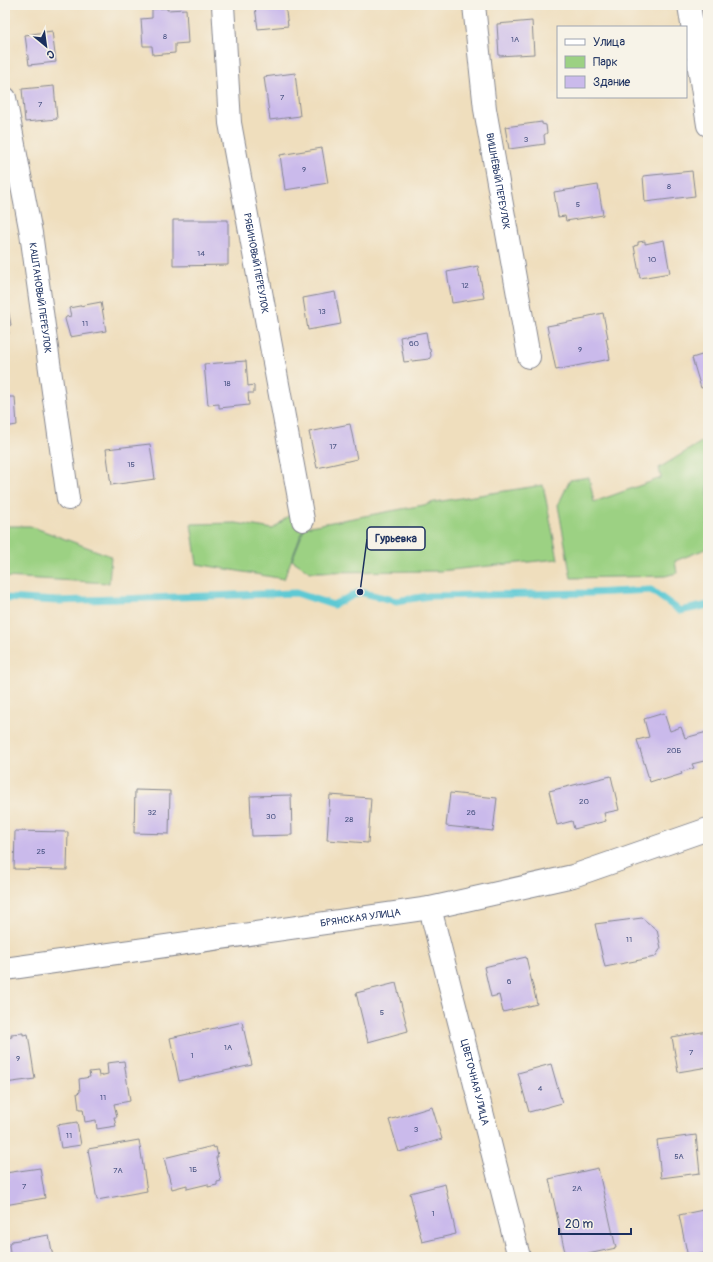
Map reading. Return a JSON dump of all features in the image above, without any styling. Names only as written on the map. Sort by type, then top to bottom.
[{"type":"street","name":"РЯБИНОВЫЙ ПЕРЕУЛОК","points":[[223,5],[230,123],[303,520]]},
{"type":"street","name":"ВИШНЁВЫЙ ПЕРЕУЛОК","points":[[474,5],[485,109],[529,358]]},
{"type":"street","points":[[689,5],[708,125]]},
{"type":"street","name":"КАШТАНОВЫЙ ПЕРЕУЛОК","points":[[5,98],[30,233],[68,499]]},
{"type":"street","name":"БРЯНСКАЯ УЛИЦА","points":[[5,969],[430,908],[573,876],[708,829]]},
{"type":"street","name":"ЦВЕТОЧНАЯ УЛИЦА","points":[[430,908],[519,1257]]},
{"type":"green space","points":[[708,438],[708,548],[675,561],[677,573],[665,576],[571,578],[558,505],[570,480],[589,477],[594,502],[661,478],[659,468]]},
{"type":"green space","points":[[543,485],[558,559],[440,571],[310,572],[292,560],[305,527],[429,503]]},
{"type":"green space","points":[[294,511],[304,527],[284,579],[197,564],[191,524],[236,523],[273,529]]},
{"type":"green space","points":[[5,526],[30,526],[111,556],[109,583],[5,577]]},
{"type":"building","points":[[285,5],[288,26],[258,29],[255,7]]},
{"type":"building","points":[[167,8],[167,10],[186,9],[188,43],[175,44],[175,53],[153,55],[152,46],[143,46],[141,19],[152,18],[152,9]]},
{"type":"building","points":[[532,21],[534,54],[499,56],[497,24]]},
{"type":"building","points":[[52,31],[56,62],[29,65],[25,35]]},
{"type":"building","points":[[295,73],[300,116],[270,120],[264,77]]},
{"type":"building","points":[[54,86],[57,119],[25,122],[22,89]]},
{"type":"building","points":[[542,122],[542,124],[546,125],[547,133],[544,135],[545,144],[509,149],[505,127]]},
{"type":"building","points":[[322,148],[328,183],[285,190],[280,155]]},
{"type":"building","points":[[692,171],[695,196],[645,202],[643,176]]},
{"type":"building","points":[[598,185],[603,215],[566,221],[565,216],[558,217],[554,192]]},
{"type":"building","points":[[173,220],[228,220],[228,265],[173,266]]},
{"type":"building","points":[[664,240],[670,273],[640,278],[634,246],[638,245],[638,242],[645,241],[645,244]]},
{"type":"building","points":[[478,266],[484,298],[452,303],[447,272]]},
{"type":"building","points":[[335,292],[341,324],[308,330],[303,298]]},
{"type":"building","points":[[101,302],[106,331],[70,337],[65,319],[66,317],[71,316],[69,308]]},
{"type":"building","points":[[8,309],[11,325],[8,326],[9,334],[5,335],[5,310]]},
{"type":"building","points":[[603,313],[610,359],[556,370],[547,326],[585,319],[585,317]]},
{"type":"building","points":[[426,332],[431,356],[429,359],[404,362],[400,337]]},
{"type":"building","points":[[708,353],[708,386],[701,388],[692,358]]},
{"type":"building","points":[[246,361],[248,386],[254,385],[254,393],[248,393],[249,405],[219,408],[219,404],[208,405],[204,364]]},
{"type":"building","points":[[5,397],[15,397],[17,425],[5,427]]},
{"type":"building","points":[[350,424],[357,459],[317,468],[309,432]]},
{"type":"building","points":[[150,444],[155,479],[111,485],[106,449]]},
{"type":"building","points":[[664,713],[670,731],[681,727],[685,738],[707,732],[708,760],[692,764],[694,768],[681,772],[682,774],[663,780],[662,778],[650,782],[637,740],[649,737],[644,719]]},
{"type":"building","points":[[611,776],[619,810],[604,813],[606,821],[574,829],[572,821],[557,825],[549,791]]},
{"type":"building","points":[[135,790],[170,791],[169,834],[134,833]]},
{"type":"building","points":[[450,793],[497,798],[493,831],[446,826]]},
{"type":"building","points":[[291,795],[292,835],[252,836],[250,796]]},
{"type":"building","points":[[330,795],[371,798],[368,843],[327,840]]},
{"type":"building","points":[[15,831],[68,832],[67,870],[14,869]]},
{"type":"building","points":[[642,918],[657,930],[661,948],[655,957],[605,967],[595,924]]},
{"type":"building","points":[[526,957],[537,1004],[503,1012],[499,995],[491,997],[484,967]]},
{"type":"building","points":[[396,983],[408,1031],[368,1042],[356,993]]},
{"type":"building","points":[[242,1022],[252,1065],[179,1081],[170,1038]]},
{"type":"building","points":[[708,1031],[708,1067],[678,1072],[672,1037]]},
{"type":"building","points":[[23,1033],[23,1035],[28,1034],[35,1079],[5,1083],[5,1038],[12,1037],[11,1034]]},
{"type":"building","points":[[124,1061],[130,1101],[114,1104],[117,1117],[114,1117],[116,1126],[97,1129],[96,1120],[85,1122],[83,1109],[79,1109],[77,1093],[80,1092],[79,1079],[90,1077],[89,1072],[98,1071],[99,1076],[108,1074],[107,1063]]},
{"type":"building","points":[[551,1064],[562,1103],[529,1112],[518,1073]]},
{"type":"building","points":[[432,1107],[442,1139],[399,1152],[389,1120]]},
{"type":"building","points":[[77,1122],[81,1145],[61,1148],[57,1125]]},
{"type":"building","points":[[696,1135],[700,1173],[661,1178],[657,1140]]},
{"type":"building","points":[[139,1140],[147,1191],[97,1200],[88,1149]]},
{"type":"building","points":[[213,1146],[214,1148],[216,1147],[218,1157],[216,1157],[221,1181],[217,1182],[217,1185],[208,1187],[208,1184],[187,1189],[187,1185],[172,1189],[164,1158]]},
{"type":"building","points":[[40,1168],[45,1198],[5,1205],[5,1173]]},
{"type":"building","points":[[598,1168],[616,1248],[574,1257],[566,1257],[549,1179]]},
{"type":"building","points":[[445,1184],[456,1234],[422,1242],[410,1193]]},
{"type":"building","points":[[708,1209],[708,1252],[688,1257],[679,1215]]},
{"type":"building","points":[[49,1235],[53,1257],[14,1257],[10,1253],[9,1245],[12,1241]]},
{"type":"waterway","points":[[5,598],[57,601],[296,593],[333,605],[360,592],[396,601],[429,596],[591,593],[651,590],[680,611],[708,605]]},
{"type":"place","name":"Гурьевка","points":[[360,592]]}]
